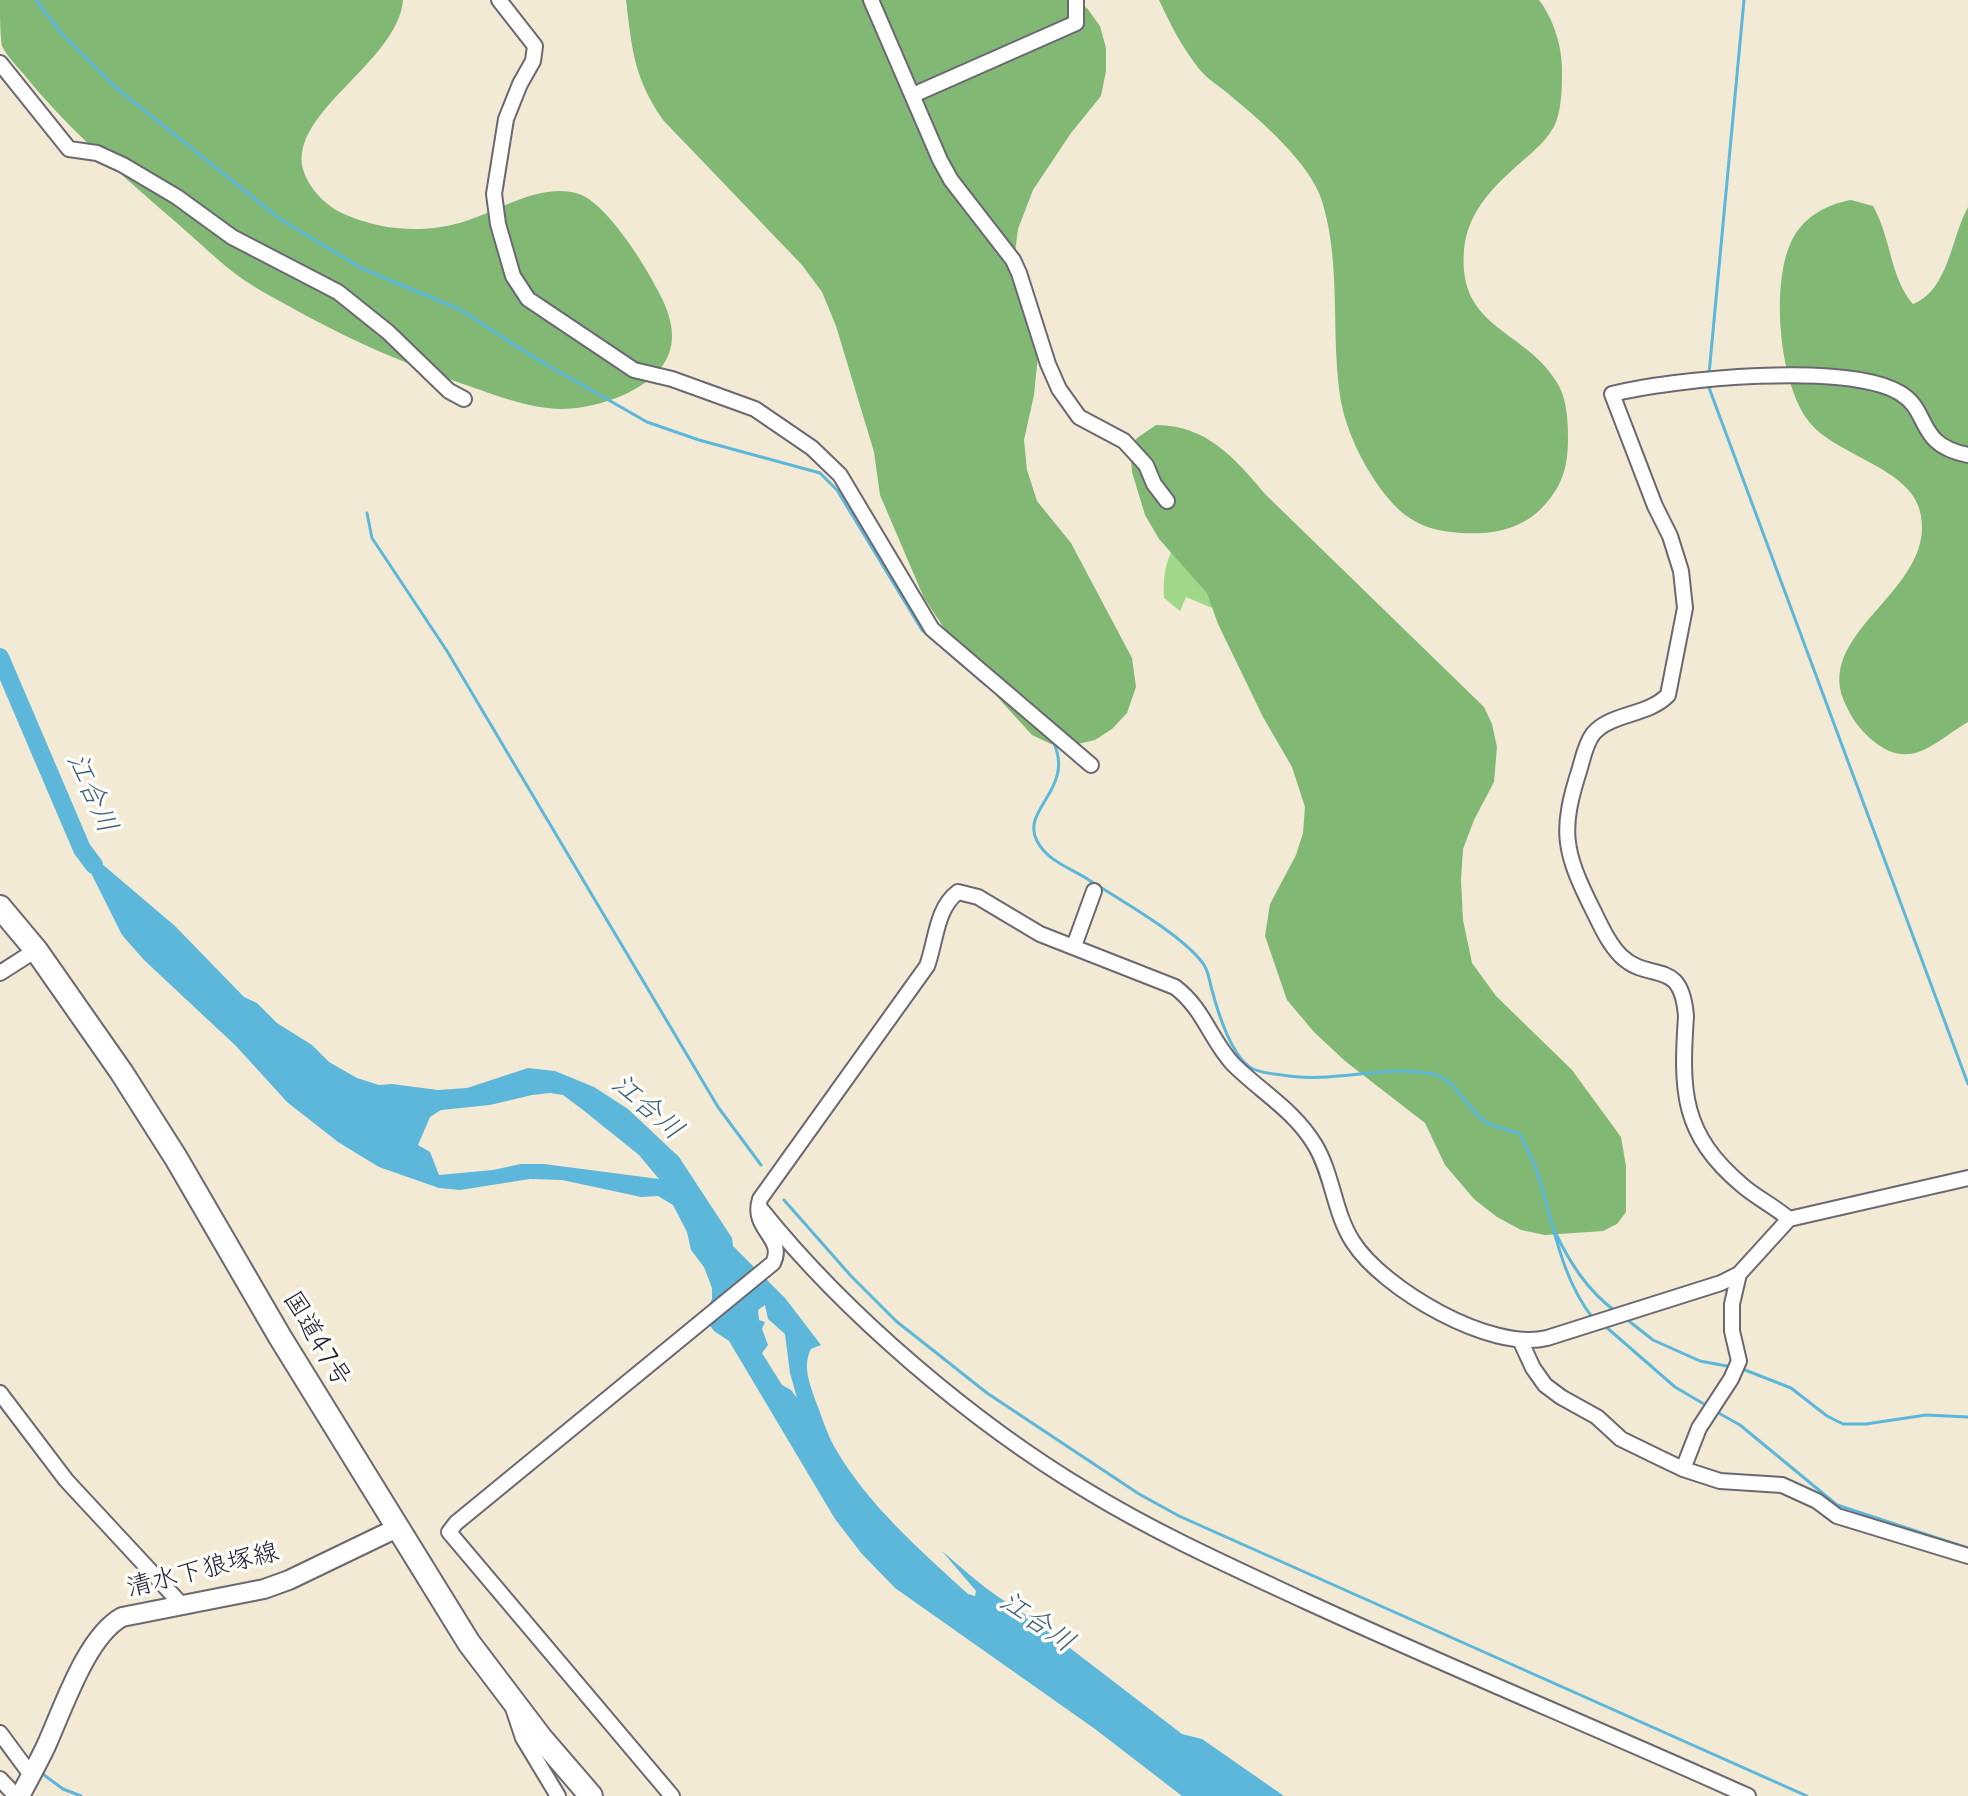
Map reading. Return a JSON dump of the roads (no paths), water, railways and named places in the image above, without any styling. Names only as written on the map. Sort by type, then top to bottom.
[{"type":"highway","name":"国道47号","points":[[0,907],[36,950],[122,1073],[469,1643],[541,1738],[591,1796]]},
{"type":"main road","name":"清水下狼塚線","points":[[18,1796],[34,1770],[59,1712],[98,1639],[110,1624],[122,1617],[264,1589],[397,1528]]},
{"type":"street","points":[[499,0],[535,46],[533,61],[506,119],[494,194],[498,224],[513,276],[528,299],[634,370],[672,379],[755,409],[812,448],[840,475],[932,629],[1091,765]]},
{"type":"street","points":[[871,0],[951,180],[1013,260],[1059,389],[1079,417],[1124,441],[1146,465],[1154,484],[1167,501]]},
{"type":"street","points":[[913,95],[1076,23],[1076,0]]},
{"type":"street","points":[[0,63],[69,149],[97,153],[123,165],[203,214],[232,237],[338,292],[388,332],[449,391],[464,399]]},
{"type":"street","points":[[1789,1219],[1774,1205],[1744,1187],[1719,1163],[1700,1137],[1684,1095],[1686,1016],[1677,982],[1671,976],[1630,963],[1620,955],[1599,922],[1570,860],[1566,824],[1568,805],[1587,746],[1593,734],[1603,726],[1650,709],[1668,695],[1685,608],[1681,571],[1670,536],[1655,506],[1612,394],[1714,380],[1772,376],[1855,377],[1903,394],[1912,403],[1932,440],[1968,455]]},
{"type":"street","points":[[1074,946],[1094,891]]},
{"type":"street","points":[[672,1796],[450,1535],[450,1528],[773,1263],[777,1248],[760,1223],[758,1205],[927,966],[938,923],[952,896],[958,892],[978,897],[1040,934],[1175,987],[1191,999],[1232,1063],[1278,1101],[1300,1123],[1315,1145],[1327,1168],[1346,1229],[1363,1254],[1405,1291],[1439,1315],[1521,1342],[1547,1338],[1721,1283],[1739,1274],[1789,1219],[1968,1178]]},
{"type":"street","points":[[0,973],[36,950]]},
{"type":"street","points":[[758,1205],[784,1237],[856,1312],[891,1343],[950,1394],[1087,1491],[1195,1551],[1748,1796]]},
{"type":"street","points":[[1683,1469],[1699,1428],[1736,1368],[1732,1304],[1739,1274]]},
{"type":"street","points":[[1521,1342],[1533,1368],[1553,1391],[1597,1417],[1621,1439],[1683,1469],[1720,1481],[1782,1485],[1817,1501],[1837,1516],[1968,1556]]},
{"type":"street","points":[[0,1393],[66,1480],[182,1605]]},
{"type":"street","points":[[510,1697],[523,1738],[558,1796]]},
{"type":"street","points":[[0,1733],[34,1770]]},
{"type":"street","points":[[0,1779],[18,1796]]},
{"type":"water","points":[[75,841],[175,926],[244,997],[257,1003],[277,1023],[312,1045],[329,1062],[357,1078],[379,1085],[438,1090],[467,1088],[528,1068],[555,1071],[594,1087],[628,1109],[679,1157],[732,1238],[733,1246],[785,1298],[821,1345],[811,1349],[807,1369],[827,1431],[848,1469],[896,1526],[968,1594],[975,1596],[976,1591],[942,1551],[985,1587],[1051,1632],[1182,1734],[1202,1739],[1284,1796],[1182,1796],[1095,1729],[895,1588],[862,1554],[835,1519],[729,1341],[714,1331],[704,1317],[712,1299],[712,1288],[704,1267],[691,1250],[687,1232],[673,1205],[658,1196],[641,1197],[562,1180],[530,1179],[460,1190],[439,1188],[379,1167],[338,1142],[287,1102],[236,1046],[144,960],[122,935]],"holes":[[[550,1093],[563,1095],[583,1110],[639,1155],[659,1179],[544,1164],[439,1175],[430,1152],[418,1145],[430,1117],[441,1110],[490,1105]],[[765,1305],[768,1319],[785,1334],[797,1398],[782,1385],[762,1353],[768,1345],[762,1329],[765,1322],[759,1320],[758,1310]]]},
{"type":"waterway","points":[[36,0],[61,33],[114,86],[280,219],[363,269],[459,309],[535,358],[647,422],[699,440],[820,473],[837,490],[922,630],[986,685]]},
{"type":"waterway","points":[[1709,374],[1744,0]]},
{"type":"waterway","points":[[1708,385],[1968,1084]]},
{"type":"waterway","points":[[367,513],[372,538],[447,651],[718,1107],[761,1165]]},
{"type":"waterway","name":"江合川","points":[[0,657],[82,849],[94,865]]},
{"type":"waterway","points":[[1004,700],[1044,734]]},
{"type":"waterway","points":[[1053,741],[1058,772],[1034,829],[1037,841],[1047,854],[1149,918],[1192,951],[1206,968],[1232,1045],[1253,1069],[1301,1077],[1396,1071],[1433,1074],[1455,1088],[1486,1122],[1520,1134],[1536,1169],[1564,1264],[1592,1317]]},
{"type":"waterway","points":[[784,1200],[851,1276],[896,1321],[987,1393],[1139,1494],[1179,1516],[1807,1796]]},
{"type":"waterway","points":[[1555,1232],[1580,1275],[1615,1311]]},
{"type":"waterway","points":[[1625,1318],[1653,1340],[1700,1361],[1732,1367]]},
{"type":"waterway","points":[[1605,1326],[1675,1387],[1709,1407]]},
{"type":"waterway","points":[[1740,1368],[1791,1388],[1827,1416],[1843,1424],[1866,1424],[1926,1415],[1968,1417]]},
{"type":"waterway","points":[[1715,1411],[1740,1425],[1837,1505],[1968,1548]]},
{"type":"waterway","points":[[40,1772],[63,1789],[81,1796]]}]
